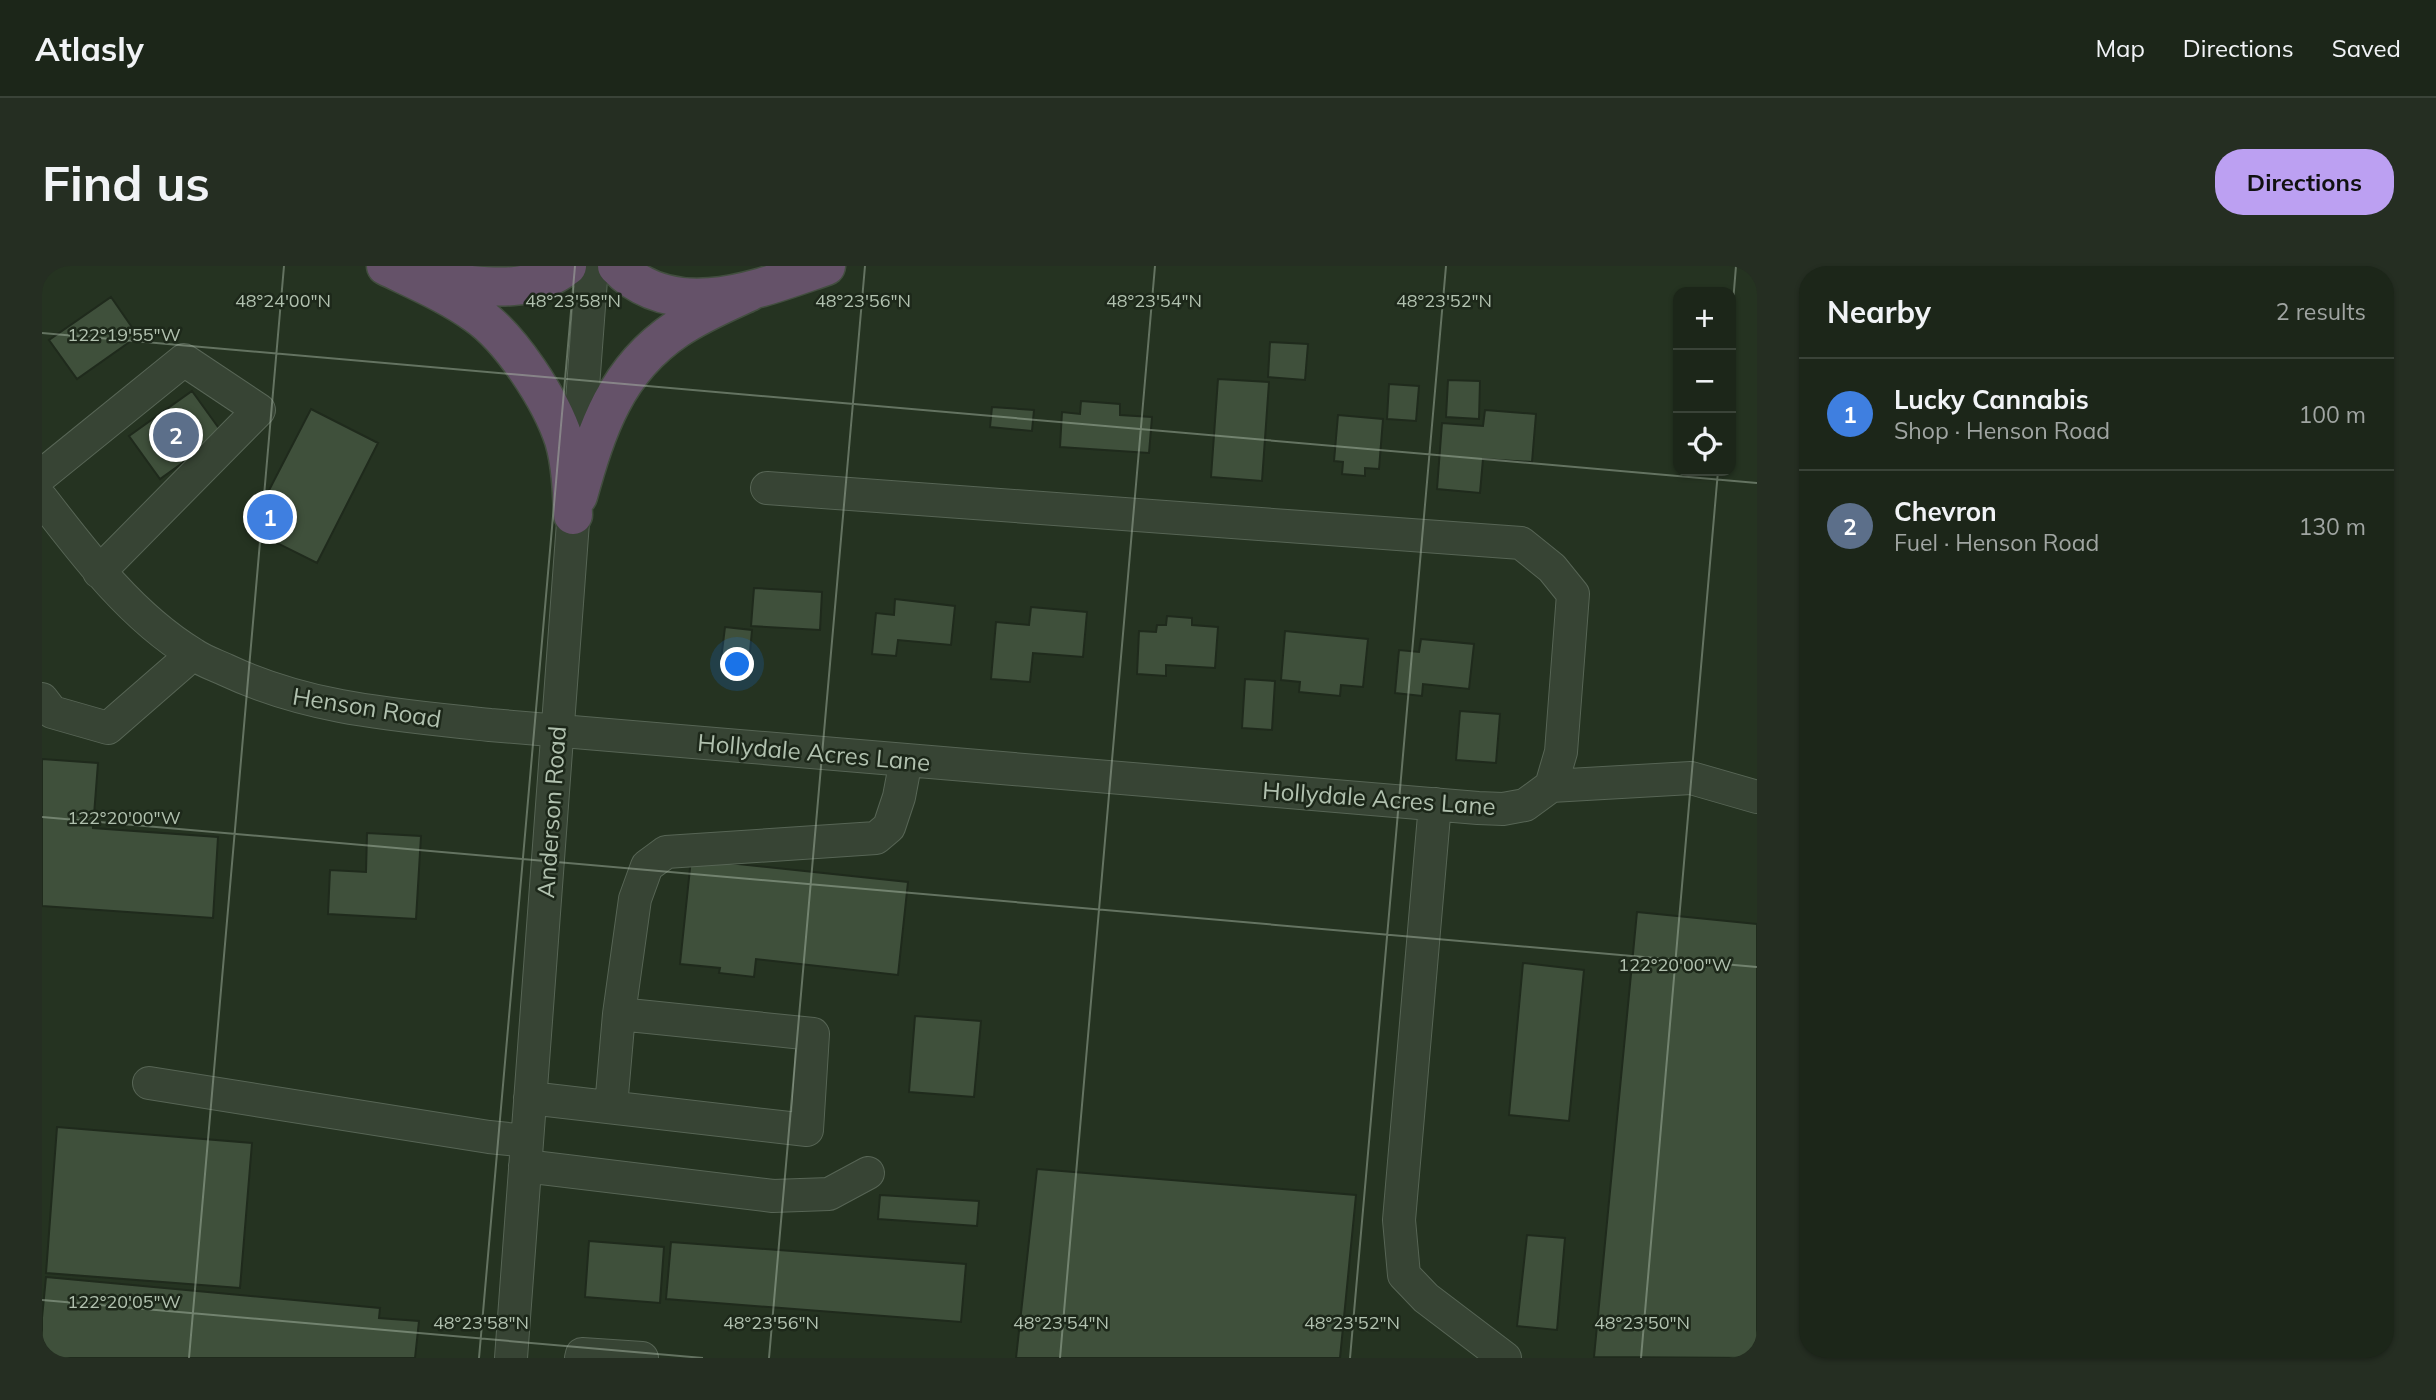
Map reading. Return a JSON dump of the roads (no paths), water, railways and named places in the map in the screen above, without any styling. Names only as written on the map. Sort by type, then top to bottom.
[{"type":"highway","points":[[399,272],[504,288],[553,277],[567,266]]},
{"type":"highway","points":[[617,266],[648,289],[673,297],[702,298],[749,292]]},
{"type":"highway","points":[[573,515],[593,443],[606,411],[620,385],[642,359],[677,329],[749,292],[827,266]]},
{"type":"highway","points":[[399,272],[447,294],[479,315],[507,341],[530,375],[563,439],[571,477],[573,515]]},
{"type":"street","name":"Anderson Road","points":[[511,1358],[592,266]]},
{"type":"street","points":[[42,475],[184,360],[259,410],[99,572]]},
{"type":"street","points":[[767,488],[1521,543],[1552,568],[1573,594],[1561,752],[1551,786],[1691,778],[1757,797]]},
{"type":"street","name":"Henson Road","points":[[42,499],[99,572],[125,599],[193,654],[281,693],[323,705],[557,731]]},
{"type":"street","points":[[42,699],[52,712],[108,729],[193,654]]},
{"type":"street","name":"Hollydale Acres Lane","points":[[557,731],[1503,809],[1525,805],[1551,786]]},
{"type":"street","points":[[611,1107],[619,1014],[635,899],[647,866],[666,852],[876,838],[889,827],[899,797],[906,760]]},
{"type":"street","points":[[1435,804],[1399,1220],[1404,1275],[1426,1298],[1505,1358]]},
{"type":"street","points":[[530,1098],[807,1130],[813,1034],[619,1014]]},
{"type":"street","points":[[149,1083],[489,1137],[526,1153],[773,1196],[829,1194],[868,1173]]},
{"type":"street","points":[[581,1358],[582,1354],[642,1358]]},
{"type":"place","name":"Chevron","points":[[176,435]]},
{"type":"place","name":"Lucky Cannabis","points":[[270,517]]}]
